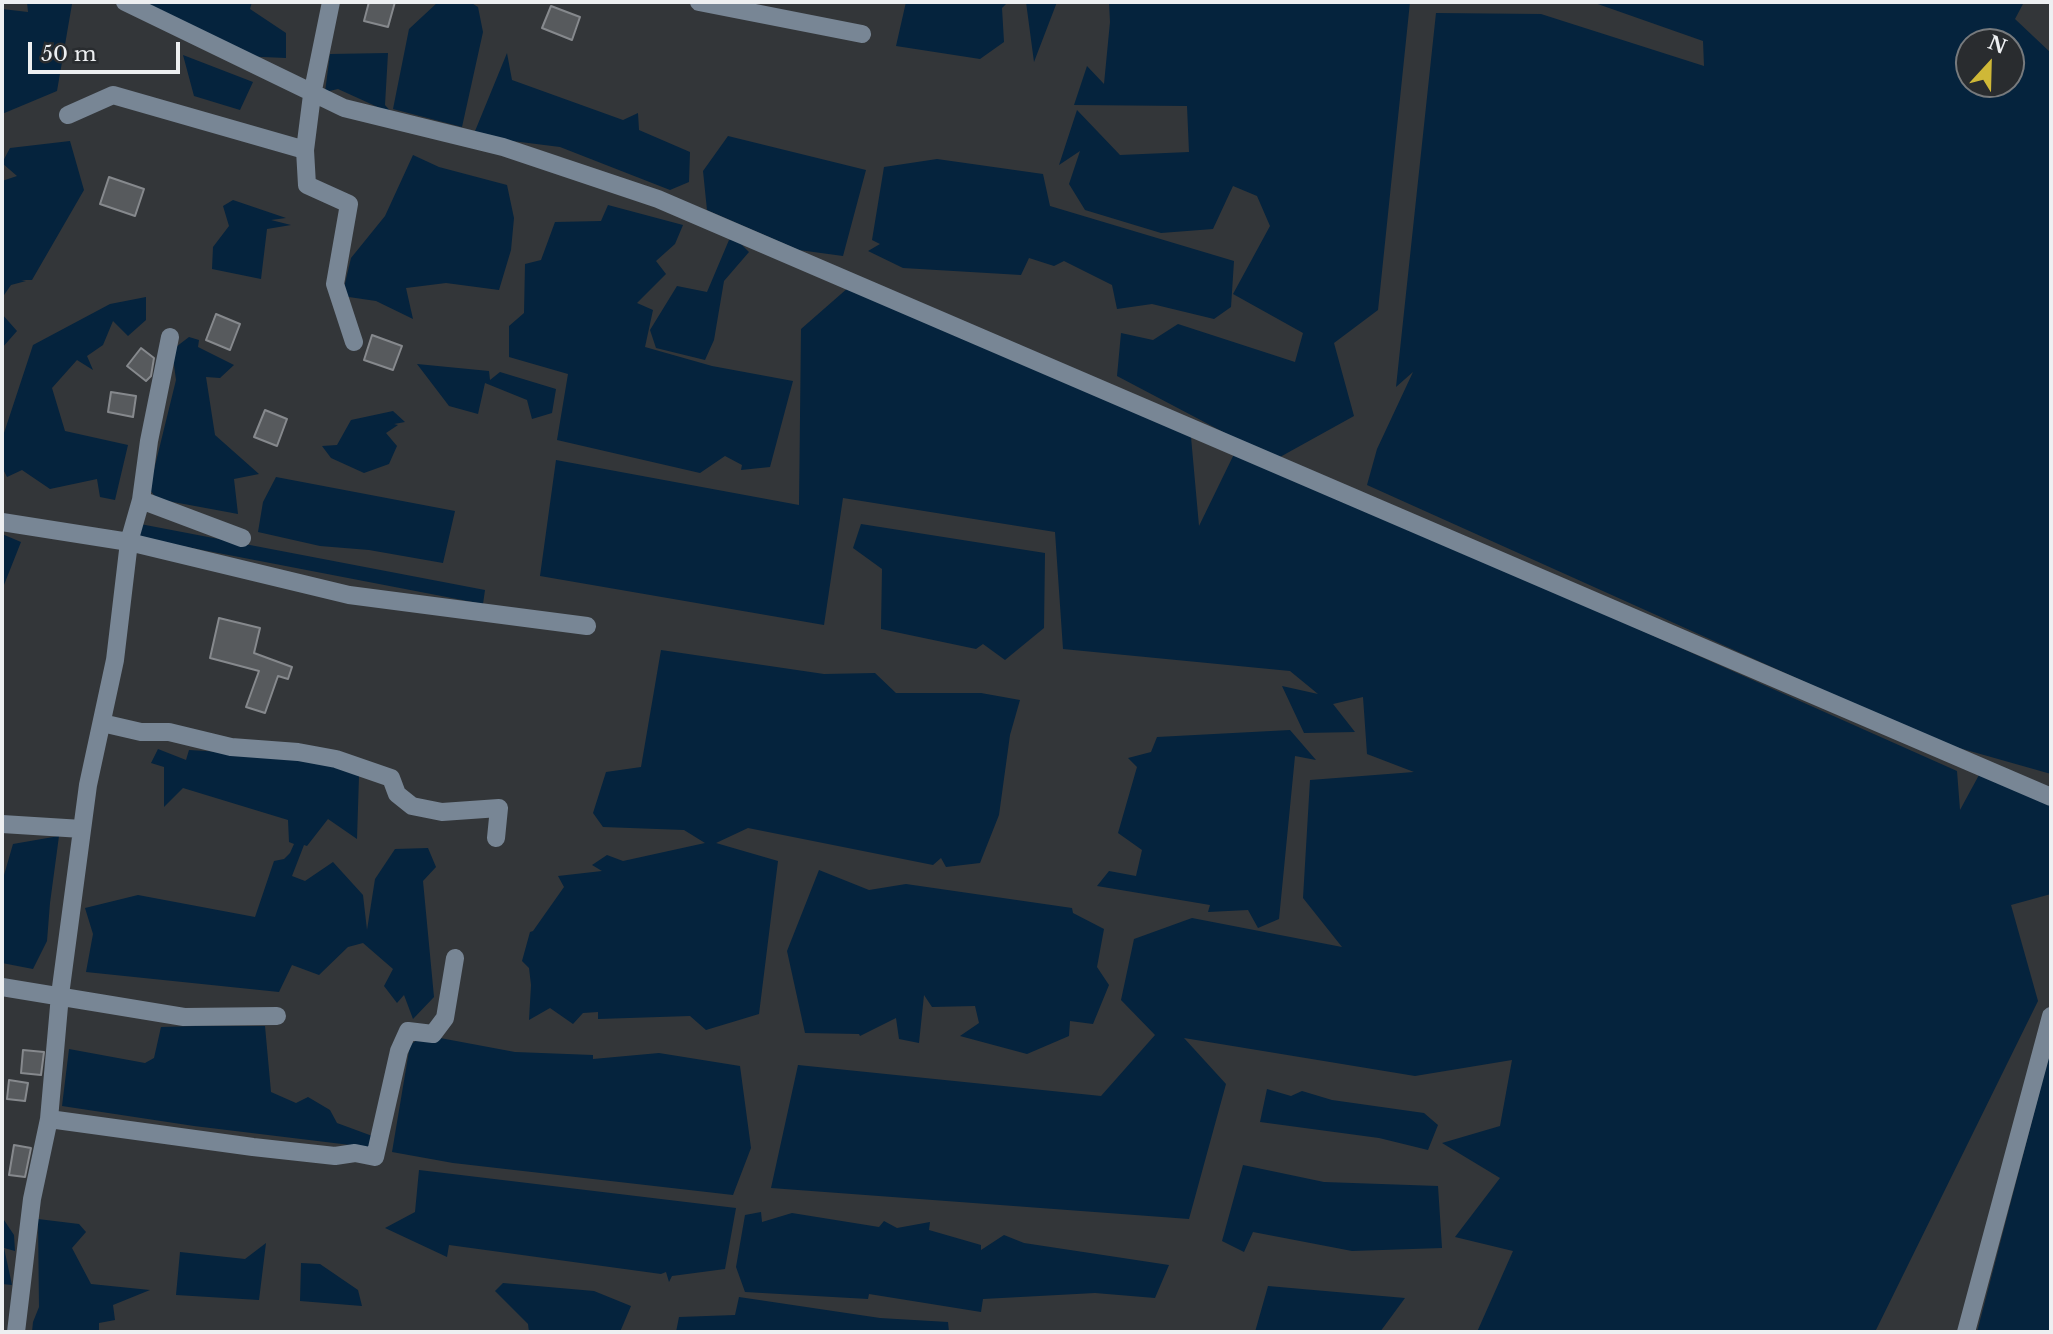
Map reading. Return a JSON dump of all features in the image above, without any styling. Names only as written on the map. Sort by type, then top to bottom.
[{"type":"street","points":[[125,2],[312,95],[344,108],[503,147],[658,199],[2051,797]]},
{"type":"street","points":[[331,2],[304,150],[306,185],[349,204],[335,284],[354,342]]},
{"type":"street","points":[[699,2],[862,34]]},
{"type":"street","points":[[68,115],[113,95],[304,150]]},
{"type":"street","points":[[16,1332],[32,1199],[49,1119],[60,995],[88,785],[114,660],[129,542],[141,500],[149,441],[170,337]]},
{"type":"street","points":[[141,500],[242,538]]},
{"type":"street","points":[[2,522],[129,542],[349,595],[587,626]]},
{"type":"street","points":[[102,723],[141,733],[169,732],[231,747],[298,752],[336,759],[391,778],[397,794],[412,806],[442,812],[499,808],[496,838]]},
{"type":"street","points":[[2,824],[82,829]]},
{"type":"street","points":[[49,1119],[253,1147],[335,1156],[355,1153],[375,1157],[398,1051],[408,1031],[433,1034],[445,1018],[455,958]]},
{"type":"street","points":[[2,987],[184,1017],[277,1016]]},
{"type":"street","points":[[1966,1332],[2051,1016]]},
{"type":"water","points":[[27,2],[72,4],[57,91],[2,114],[2,9],[28,12]]},
{"type":"water","points":[[145,2],[252,2],[250,9],[286,33],[286,58],[240,56]]},
{"type":"water","points":[[438,2],[470,2],[478,7],[483,32],[462,127],[393,109],[409,29]]},
{"type":"water","points":[[906,2],[1008,2],[1002,8],[1004,42],[980,59],[896,46]]},
{"type":"water","points":[[1026,2],[1057,2],[1034,62]]},
{"type":"water","points":[[1109,2],[1410,2],[1378,310],[1334,343],[1354,416],[1280,457],[1246,444],[1117,376],[1121,333],[1153,340],[1178,324],[1295,362],[1303,333],[1233,294],[1270,226],[1257,196],[1233,186],[1213,229],[1161,233],[1085,210],[1069,184],[1080,151],[1059,165],[1077,110],[1120,155],[1189,152],[1187,106],[1074,105],[1087,66],[1104,84],[1110,22]]},
{"type":"water","points":[[1592,2],[2024,2],[2015,19],[2025,28],[1955,28],[1955,98],[2025,98],[2025,28],[2051,53],[2051,774],[1931,740],[1367,485],[1377,449],[1413,372],[1396,387],[1436,13],[1541,14],[1704,66],[1703,41]]},
{"type":"water","points":[[388,53],[385,105],[393,114],[338,89],[325,92],[330,54]]},
{"type":"water","points":[[507,53],[512,80],[623,120],[638,113],[639,130],[690,152],[689,182],[670,190],[560,147],[473,136]]},
{"type":"water","points":[[183,55],[253,82],[240,110],[194,96]]},
{"type":"water","points":[[728,136],[866,170],[843,256],[799,250],[707,210],[703,171]]},
{"type":"water","points":[[70,141],[84,190],[32,280],[21,280],[26,281],[11,285],[2,298],[2,181],[17,176],[2,163],[10,148]]},
{"type":"water","points":[[413,155],[439,167],[507,185],[514,218],[511,250],[499,290],[446,283],[406,288],[413,319],[376,301],[342,296],[351,258],[385,216]]},
{"type":"water","points":[[937,159],[1043,174],[1050,206],[1234,261],[1231,307],[1214,319],[1152,304],[1117,309],[1112,285],[1064,261],[1054,266],[1029,258],[1021,275],[903,268],[868,251],[880,244],[872,240],[884,167]]},
{"type":"water","points":[[233,200],[286,218],[271,220],[291,225],[267,229],[261,279],[212,269],[213,247],[229,226],[223,206]]},
{"type":"water","points":[[608,205],[683,225],[675,244],[656,261],[666,274],[637,303],[653,310],[645,347],[712,366],[793,381],[770,467],[741,470],[742,465],[725,456],[700,473],[557,440],[568,374],[509,357],[509,326],[524,313],[525,264],[541,260],[555,222],[601,221]]},
{"type":"water","points":[[736,239],[749,252],[724,281],[714,340],[705,360],[656,348],[650,330],[677,286],[707,292],[729,240]]},
{"type":"water","points":[[849,287],[1191,437],[1199,526],[1236,450],[1957,771],[1960,810],[1979,775],[2051,805],[2051,894],[2011,905],[2038,1001],[1875,1332],[1477,1332],[1513,1251],[1455,1237],[1500,1178],[1442,1143],[1500,1126],[1512,1060],[1415,1076],[1184,1038],[1226,1084],[1189,1219],[771,1188],[798,1065],[1101,1096],[1155,1035],[1121,1000],[1134,939],[1192,918],[1342,947],[1303,898],[1310,780],[1414,772],[1367,754],[1363,697],[1333,704],[1355,732],[1304,733],[1282,686],[1318,694],[1290,671],[1063,649],[1055,532],[843,498],[824,625],[540,576],[556,460],[799,505],[801,329]]},
{"type":"water","points":[[146,297],[146,320],[128,336],[113,321],[103,345],[87,356],[93,370],[77,360],[52,388],[65,431],[128,445],[115,500],[100,497],[97,479],[50,489],[22,470],[7,477],[2,467],[2,439],[33,345],[110,304]]},
{"type":"water","points":[[2,314],[17,331],[2,348]]},
{"type":"water","points":[[189,337],[199,340],[198,347],[234,365],[220,378],[206,377],[215,435],[259,474],[234,479],[238,514],[157,499],[147,486],[151,482],[176,380],[172,350]]},
{"type":"water","points":[[417,364],[489,371],[490,380],[500,372],[556,389],[552,413],[532,419],[527,400],[485,383],[478,414],[449,406]]},
{"type":"water","points":[[393,411],[405,422],[394,424],[398,425],[386,433],[397,446],[389,464],[364,473],[331,458],[322,446],[337,445],[351,420]]},
{"type":"water","points":[[276,477],[455,511],[443,563],[369,550],[320,546],[258,532],[263,502]]},
{"type":"water","points":[[135,523],[485,590],[483,604],[130,536]]},
{"type":"water","points":[[861,524],[1045,553],[1044,628],[1005,660],[983,644],[976,649],[881,629],[882,569],[853,548]]},
{"type":"water","points":[[2,534],[21,542],[2,590]]},
{"type":"water","points":[[661,650],[824,674],[875,673],[896,693],[981,693],[1020,700],[1010,735],[999,815],[980,863],[946,867],[941,858],[933,865],[748,828],[716,843],[778,861],[759,1014],[706,1030],[690,1016],[598,1019],[598,1012],[583,1013],[573,1024],[550,1008],[529,1020],[529,968],[522,961],[530,932],[564,887],[558,876],[602,871],[592,865],[607,855],[623,861],[705,843],[684,830],[603,827],[593,813],[606,772],[641,767]]},
{"type":"water","points":[[1290,730],[1316,760],[1295,756],[1279,919],[1258,928],[1248,910],[1208,912],[1210,905],[1097,886],[1109,871],[1136,876],[1142,850],[1118,833],[1137,767],[1128,758],[1151,752],[1157,737]]},
{"type":"water","points":[[158,749],[186,760],[189,750],[336,759],[359,776],[357,839],[328,819],[307,846],[304,845],[292,876],[305,881],[333,862],[363,895],[367,930],[375,879],[395,849],[428,848],[436,867],[423,881],[434,997],[413,1019],[404,995],[397,1003],[384,986],[393,969],[363,943],[348,947],[319,975],[292,965],[279,992],[86,972],[93,934],[85,908],[138,895],[255,917],[274,861],[284,859],[294,844],[289,842],[288,820],[183,788],[164,807],[164,767],[151,763]]},
{"type":"water","points":[[59,836],[47,941],[33,969],[2,963],[2,882],[13,844]]},
{"type":"water","points":[[819,870],[869,890],[906,884],[1072,908],[1073,913],[1104,929],[1097,967],[1109,985],[1093,1024],[1070,1021],[1069,1036],[1027,1054],[960,1036],[979,1023],[975,1006],[932,1007],[924,995],[919,1043],[899,1039],[896,1018],[860,1036],[805,1033],[787,951]]},
{"type":"water","points":[[265,1026],[271,1092],[296,1103],[308,1097],[330,1110],[337,1123],[375,1137],[375,1148],[194,1126],[62,1106],[69,1049],[145,1063],[154,1058],[161,1027]]},
{"type":"water","points":[[424,1035],[515,1052],[593,1055],[593,1059],[659,1053],[740,1066],[751,1148],[733,1195],[453,1163],[392,1152],[410,1045]]},
{"type":"water","points":[[2051,1048],[2051,1332],[1977,1332]]},
{"type":"water","points":[[1267,1089],[1291,1096],[1302,1091],[1332,1100],[1424,1113],[1438,1125],[1428,1150],[1379,1138],[1260,1122]]},
{"type":"water","points":[[1243,1165],[1324,1182],[1438,1186],[1442,1248],[1352,1251],[1253,1232],[1244,1252],[1222,1241]]},
{"type":"water","points":[[419,1170],[736,1208],[725,1269],[672,1276],[669,1282],[666,1272],[661,1274],[449,1245],[447,1257],[385,1228],[415,1212]]},
{"type":"water","points":[[761,1212],[762,1222],[792,1213],[879,1227],[884,1221],[897,1228],[930,1222],[929,1230],[981,1245],[981,1250],[1004,1235],[1024,1243],[1169,1265],[1155,1298],[1095,1293],[983,1299],[981,1312],[869,1294],[868,1299],[745,1292],[736,1267],[745,1215]]},
{"type":"water","points":[[2,1217],[14,1235],[15,1251],[4,1248],[12,1285],[2,1284]]},
{"type":"water","points":[[38,1219],[79,1224],[86,1232],[72,1248],[91,1284],[150,1290],[113,1305],[115,1320],[99,1323],[99,1332],[32,1332],[39,1307]]},
{"type":"water","points":[[266,1243],[259,1300],[176,1295],[180,1252],[245,1259]]},
{"type":"water","points":[[301,1263],[320,1264],[358,1290],[362,1306],[300,1301]]},
{"type":"water","points":[[503,1283],[594,1291],[631,1306],[620,1332],[529,1332],[528,1324],[495,1291]]},
{"type":"water","points":[[1268,1286],[1405,1298],[1380,1332],[1255,1332]]},
{"type":"water","points":[[739,1297],[880,1318],[948,1322],[949,1332],[676,1332],[679,1317],[735,1315]]},
{"type":"building","points":[[369,2],[395,2],[388,27],[364,21]]},
{"type":"building","points":[[551,6],[580,17],[572,40],[542,28]]},
{"type":"building","points":[[109,177],[144,189],[135,216],[100,204]]},
{"type":"building","points":[[216,314],[240,324],[230,350],[206,340]]},
{"type":"building","points":[[372,335],[402,346],[393,370],[364,360]]},
{"type":"building","points":[[141,348],[154,358],[151,376],[146,381],[127,366]]},
{"type":"building","points":[[111,392],[136,396],[133,417],[108,412]]},
{"type":"building","points":[[265,410],[287,419],[277,446],[254,437]]},
{"type":"building","points":[[219,618],[260,628],[254,653],[292,667],[288,679],[278,676],[265,713],[246,707],[259,671],[210,658]]},
{"type":"building","points":[[23,1050],[44,1052],[41,1075],[21,1073]]},
{"type":"building","points":[[9,1080],[28,1083],[25,1101],[7,1099]]},
{"type":"building","points":[[14,1145],[31,1148],[25,1177],[9,1175]]}]
